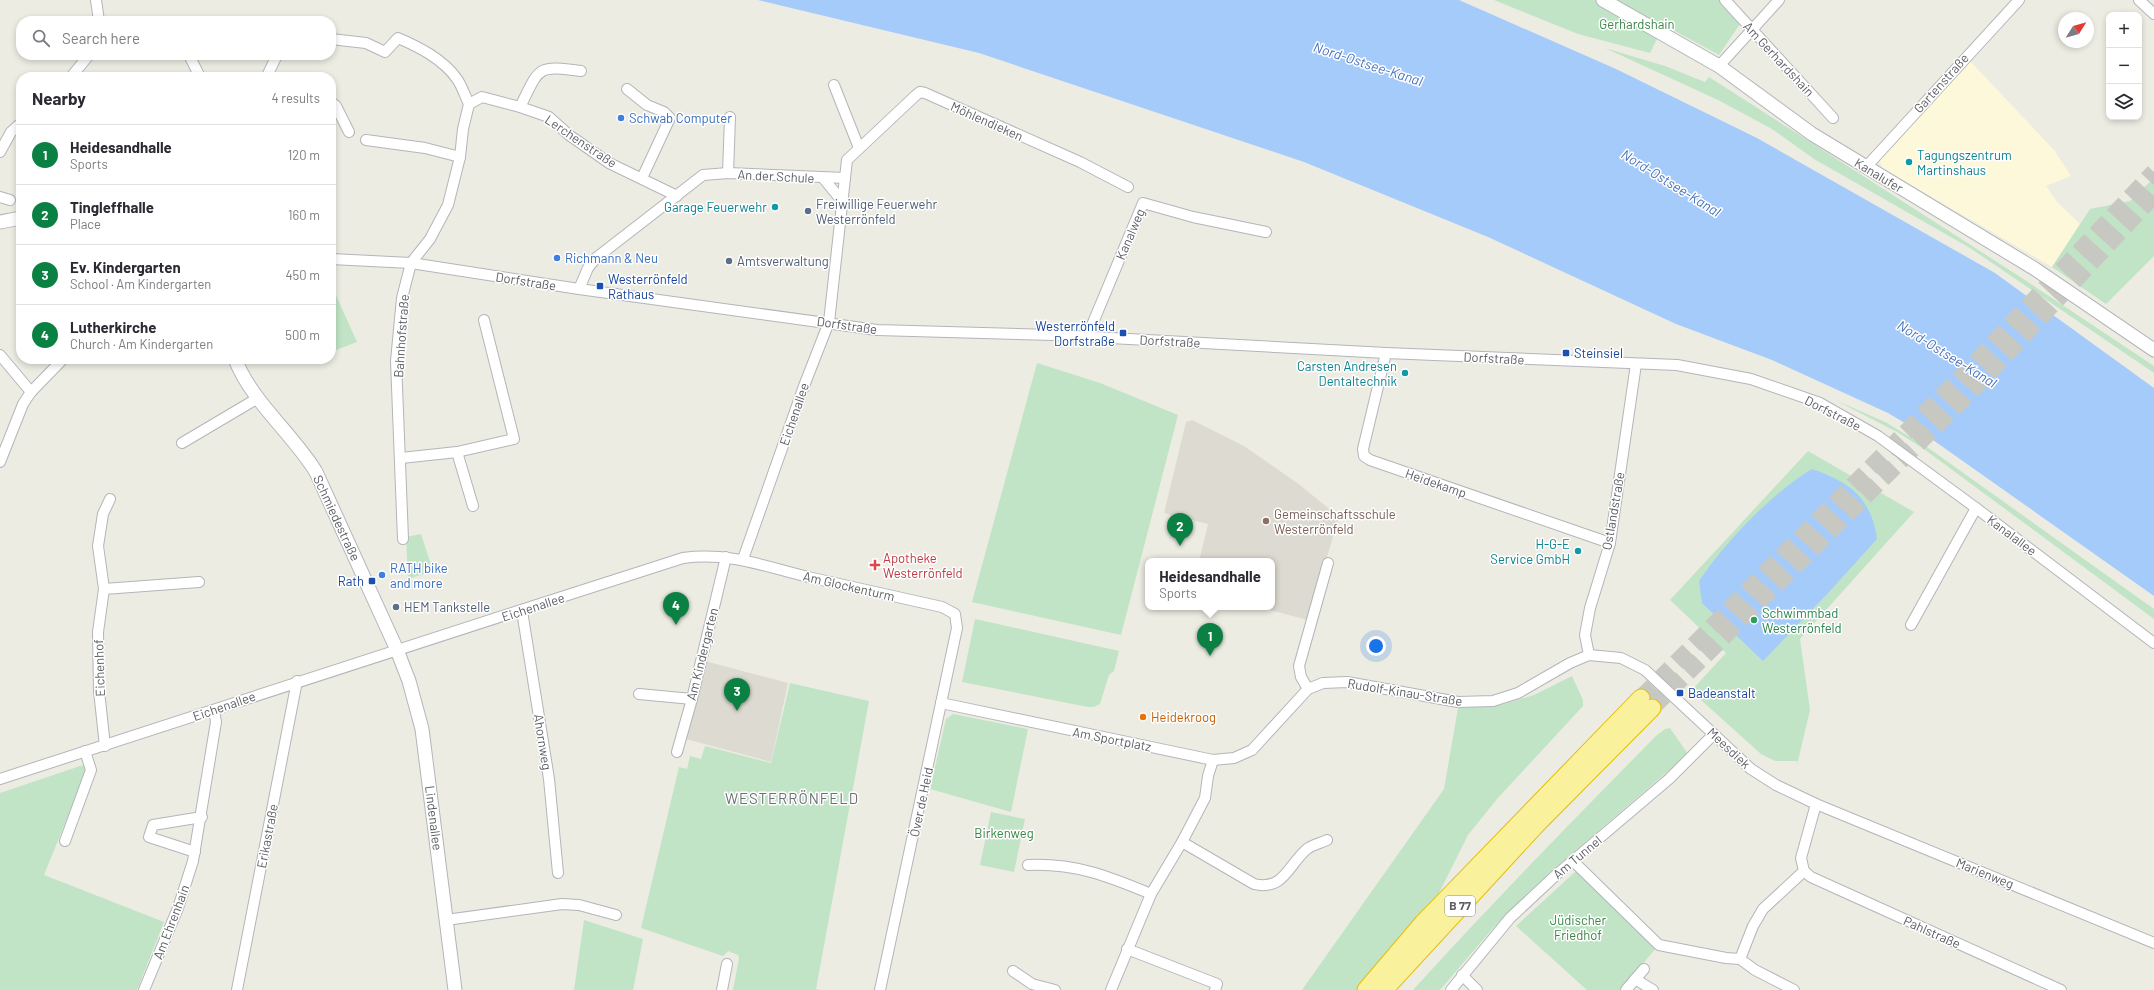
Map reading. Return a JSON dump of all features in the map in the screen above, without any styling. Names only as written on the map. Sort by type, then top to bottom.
[{"type":"highway","name":"B 77","points":[[1366,990],[1424,923],[1646,703],[1384,990]]},
{"type":"street","points":[[96,0],[98,16]]},
{"type":"street","name":"Kanalufer","points":[[1603,0],[1719,66],[1812,134],[2035,269],[2152,345]]},
{"type":"street","name":"Am Gerhardshain","points":[[1724,0],[1833,118]]},
{"type":"street","points":[[1719,66],[1751,29],[1779,0]]},
{"type":"street","name":"Gartenstraße","points":[[1866,167],[2019,0]]},
{"type":"street","points":[[2140,0],[2154,14]]},
{"type":"street","points":[[336,39],[366,43],[385,52],[398,38],[439,60],[456,78],[469,104],[463,129],[460,157],[448,204],[430,239],[411,263]]},
{"type":"street","points":[[75,72],[85,60]]},
{"type":"street","points":[[192,60],[198,72]]},
{"type":"street","points":[[269,72],[275,60]]},
{"type":"street","points":[[520,106],[536,76],[547,68],[581,71]]},
{"type":"street","points":[[834,85],[859,148]]},
{"type":"street","points":[[627,89],[647,105],[664,112],[670,118],[642,178]]},
{"type":"street","name":"Möhlendieken","points":[[842,201],[847,160],[920,92],[1080,162],[1128,187]]},
{"type":"street","name":"Lerchenstraße","points":[[469,104],[482,97],[520,106],[549,118],[568,135],[609,163],[676,196]]},
{"type":"street","points":[[336,106],[349,132]]},
{"type":"street","name":"An der Schule","points":[[728,173],[730,117]]},
{"type":"street","points":[[0,152],[11,132],[16,128]]},
{"type":"street","points":[[366,140],[425,148],[460,157]]},
{"type":"street","name":"An der Schule","points":[[579,289],[588,268],[596,258],[703,175],[728,173],[824,179],[845,178]]},
{"type":"street","name":"An der Schule","points":[[824,179],[842,201]]},
{"type":"street","name":"Eichenallee","points":[[0,779],[105,746],[297,681],[522,611],[683,558],[705,555],[743,559],[804,386],[829,322],[842,201]]},
{"type":"street","name":"Kanalweg","points":[[1087,336],[1143,203],[1193,217],[1266,232]]},
{"type":"street","points":[[0,222],[16,219]]},
{"type":"street","name":"Dorfstraße","points":[[336,259],[411,263],[579,289],[829,322],[877,330],[1087,336],[1386,353],[1677,365],[1751,379],[1820,403],[1878,436],[1976,508]]},
{"type":"street","name":"Bahnhofstraße","points":[[403,539],[396,361],[402,298],[411,263]]},
{"type":"street","points":[[401,458],[457,452],[514,439],[484,320]]},
{"type":"street","name":"Heidekamp","points":[[1386,353],[1363,448],[1364,456],[1378,463],[1610,543]]},
{"type":"street","points":[[0,355],[31,392]]},
{"type":"street","points":[[1,457],[14,424],[31,392],[58,364]]},
{"type":"street","name":"Schmiedestraße","points":[[237,364],[240,372],[258,398],[304,453],[316,472],[397,650]]},
{"type":"street","name":"Ostlandstraße","points":[[1589,655],[1585,635],[1590,608],[1610,543],[1636,364]]},
{"type":"street","points":[[182,443],[258,398]]},
{"type":"street","points":[[457,452],[473,506]]},
{"type":"street","name":"Eichenhof","points":[[105,746],[99,691],[98,632],[104,589],[98,546],[103,514],[110,499]]},
{"type":"street","name":"Kanalallee","points":[[1911,625],[1976,508],[2154,643]]},
{"type":"street","name":"Am Kindergarten","points":[[677,752],[692,699],[726,557]]},
{"type":"street","name":"Am Glockenturm","points":[[743,559],[810,577],[942,607],[955,614]]},
{"type":"street","points":[[1308,689],[1301,677],[1299,666],[1328,563]]},
{"type":"street","points":[[104,589],[199,582]]},
{"type":"street","name":"Ahornweg","points":[[522,611],[549,779],[558,873]]},
{"type":"street","name":"Över de Heid","points":[[880,990],[957,628],[955,614]]},
{"type":"street","name":"Lindenallee","points":[[397,650],[409,681],[422,729],[456,990]]},
{"type":"street","name":"Rudolf-Kinau-Straße","points":[[1272,729],[1308,689],[1323,683],[1347,682],[1458,702],[1493,701],[1518,693],[1570,663],[1589,655]]},
{"type":"street","name":"Meesdiek","points":[[1589,655],[1621,658],[1645,670],[1750,769],[1776,785],[1816,804]]},
{"type":"street","name":"Erikastraße","points":[[237,990],[297,681]]},
{"type":"street","points":[[639,694],[692,699]]},
{"type":"street","name":"Am Sportplatz","points":[[942,703],[1213,760],[1234,758],[1252,750],[1272,729]]},
{"type":"street","name":"Am Ehrenhain","points":[[144,990],[178,908],[195,852],[202,817],[216,722],[214,710]]},
{"type":"street","name":"Am Tunnel","points":[[1450,990],[1510,918],[1573,861],[1669,779],[1714,734]]},
{"type":"street","points":[[65,841],[91,770],[85,752]]},
{"type":"street","points":[[1111,990],[1151,894],[1182,842],[1205,798],[1208,776],[1213,760]]},
{"type":"street","points":[[1740,959],[1753,926],[1763,909],[1804,871],[1801,858],[1816,804]]},
{"type":"street","name":"Marienweg","points":[[1816,804],[2154,943]]},
{"type":"street","points":[[195,852],[149,837],[153,825],[202,817]]},
{"type":"street","points":[[1182,842],[1254,884],[1266,887],[1276,883],[1307,848],[1327,840]]},
{"type":"street","points":[[1573,861],[1659,945],[1740,959],[1755,970],[1794,990]]},
{"type":"street","points":[[1028,866],[1053,864],[1107,876],[1151,894]]},
{"type":"street","name":"Pahlstraße","points":[[1804,871],[1811,877],[2061,990]]},
{"type":"street","points":[[446,920],[562,904],[579,904],[616,915]]},
{"type":"street","points":[[1127,949],[1217,984],[1215,990]]},
{"type":"street","points":[[722,990],[727,964]]},
{"type":"street","points":[[1626,990],[1644,970]]},
{"type":"street","points":[[1013,971],[1032,984],[1054,990]]},
{"type":"street","points":[[1462,976],[1477,990]]},
{"type":"street","points":[[1635,979],[1653,990]]},
{"type":"shaded area","name":"Tagungszentrum Martinshaus","points":[[1969,60],[2054,150],[2071,176],[2046,186],[2058,203],[2080,224],[2052,267],[1882,168],[1879,158]]},
{"type":"shaded area","name":"Gemeinschaftsschule Westerrönfeld","points":[[1192,420],[1244,446],[1300,485],[1339,517],[1308,620],[1270,610],[1275,610],[1275,558],[1200,558],[1208,524],[1164,513],[1186,422]]},
{"type":"shaded area","points":[[705,661],[788,683],[771,762],[686,739]]},
{"type":"green space","name":"Gerhardshain","points":[[1494,0],[1722,0],[1742,21],[1719,55],[1664,25],[1650,53],[1578,34]]},
{"type":"green space","points":[[1605,48],[1665,66],[1705,82],[1709,77],[2025,280],[2154,366],[2154,373],[1970,248],[1814,159],[1772,129],[1720,101]]},
{"type":"green space","points":[[2154,178],[2154,256],[2106,304],[2052,267],[2090,209],[2130,201]]},
{"type":"green space","points":[[336,295],[357,342],[336,350]]},
{"type":"green space","points":[[1037,363],[1100,383],[1178,415],[1121,635],[972,602]]},
{"type":"green space","points":[[1835,400],[1885,422],[1927,447],[2154,609],[2154,619],[1924,449],[1897,432]]},
{"type":"green space","name":"Schwimmbad Westerrönfeld","points":[[1808,451],[1914,512],[1800,639],[1810,710],[1797,765],[1797,761],[1775,761],[1761,754],[1691,691],[1726,653],[1670,600]]},
{"type":"green space","points":[[421,534],[433,571],[408,579],[406,537]]},
{"type":"green space","points":[[975,619],[1119,651],[1114,671],[1109,675],[1100,704],[1094,707],[1088,707],[962,682]]},
{"type":"green space","points":[[1572,676],[1583,700],[1583,706],[1497,799],[1468,835],[1436,899],[1358,990],[1302,990],[1444,789],[1458,708],[1500,705],[1534,695]]},
{"type":"green space","points":[[790,683],[869,701],[816,989],[820,990],[733,990],[739,958],[738,955],[728,951],[723,956],[641,928],[679,767],[687,769],[690,756],[701,759],[705,746],[771,763]]},
{"type":"green space","points":[[953,714],[1028,729],[1011,812],[930,789],[946,719]]},
{"type":"green space","points":[[1670,728],[1688,754],[1548,874],[1494,927],[1440,990],[1413,990],[1503,893],[1595,798],[1657,735],[1665,729]]},
{"type":"green space","points":[[83,765],[86,771],[44,875],[164,922],[137,990],[0,990],[0,793]]},
{"type":"green space","name":"Birkenweg","points":[[991,812],[1025,819],[1014,872],[980,865]]},
{"type":"green space","name":"Jüdischer Friedhof","points":[[1577,870],[1656,948],[1621,990],[1587,990],[1516,926]]},
{"type":"green space","points":[[584,920],[643,939],[633,990],[574,990]]},
{"type":"water","name":"Nord-Ostsee-Kanal","points":[[758,0],[1459,0],[1616,69],[1757,138],[1995,273],[2154,388],[2154,596],[1933,440],[1888,413],[1772,360],[1676,324],[1488,237],[1304,162],[979,53]]},
{"type":"water","points":[[1812,469],[1837,480],[1856,493],[1870,512],[1877,539],[1763,661],[1702,603],[1699,581],[1722,550],[1750,519],[1781,491]]},
{"type":"tunnel","points":[[1641,698],[1972,366],[2154,172]]},
{"type":"tunnel","points":[[1652,708],[1985,377],[2154,195]]},
{"type":"place","name":"Schwab Computer","points":[[621,118]]},
{"type":"place","name":"Tagungszentrum Martinshaus","points":[[1909,162]]},
{"type":"place","name":"Garage Feuerwehr","points":[[775,207]]},
{"type":"place","name":"Freiwillige Feuerwehr Westerrönfeld","points":[[808,211]]},
{"type":"place","name":"Richmann & Neu","points":[[557,258]]},
{"type":"place","name":"Amtsverwaltung","points":[[729,261]]},
{"type":"place","name":"Westerrönfeld Rathaus","points":[[600,286]]},
{"type":"place","name":"Westerrönfeld Dorfstraße","points":[[1123,333]]},
{"type":"place","name":"Steinsiel","points":[[1566,353]]},
{"type":"place","name":"Carsten Andresen Dentaltechnik","points":[[1405,373]]},
{"type":"place","name":"Gemeinschaftsschule Westerrönfeld","points":[[1266,521]]},
{"type":"place","name":"Tingleffhalle","points":[[1180,546]]},
{"type":"place","name":"H-G-E Service GmbH","points":[[1578,551]]},
{"type":"place","name":"Apotheke Westerrönfeld","points":[[875,565]]},
{"type":"place","name":"RATH bike and more","points":[[382,575]]},
{"type":"place","name":"Rath","points":[[372,581]]},
{"type":"place","name":"HEM Tankstelle","points":[[396,607]]},
{"type":"place","name":"Schwimmbad Westerrönfeld","points":[[1754,620]]},
{"type":"place","name":"Lutherkirche","points":[[676,625]]},
{"type":"place","name":"Heidesandhalle","points":[[1210,656]]},
{"type":"place","name":"Badeanstalt","points":[[1680,693]]},
{"type":"place","name":"Ev. Kindergarten","points":[[737,711]]},
{"type":"place","name":"Heidekroog","points":[[1143,717]]},
{"type":"district","name":"WESTERRÖNFELD","points":[[792,799]]}]
